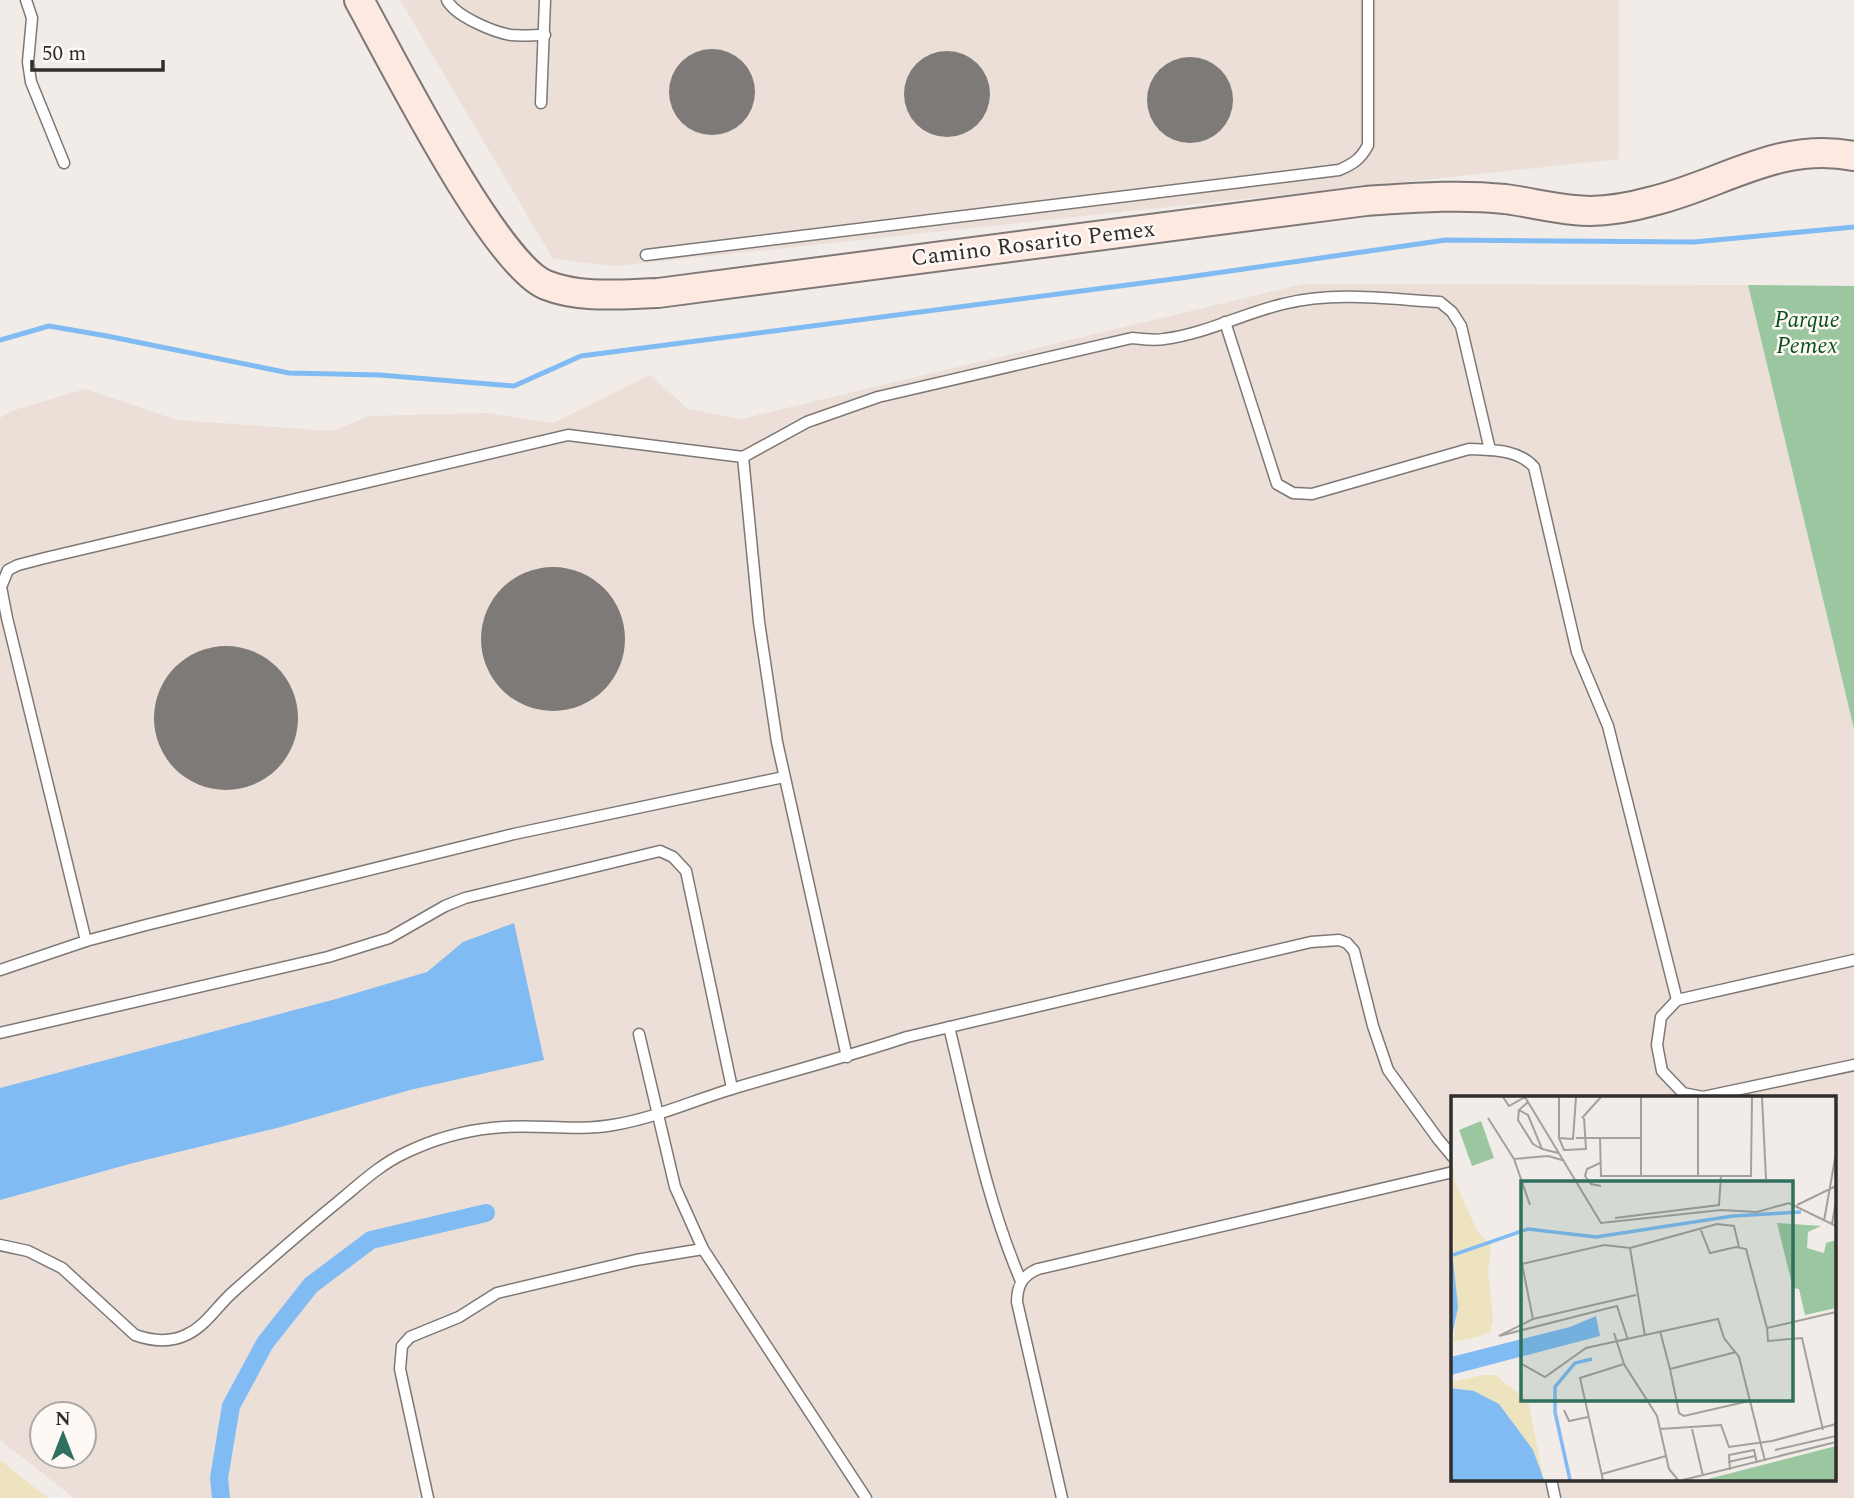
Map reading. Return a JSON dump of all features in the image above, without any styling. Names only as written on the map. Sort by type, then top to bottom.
[{"type":"street","name":"Camino Rosarito Pemex","points":[[359,0],[441,148],[499,240],[518,263],[544,285],[588,294],[658,293],[1366,201],[1437,196],[1504,199],[1576,210],[1609,210],[1655,201],[1796,154],[1830,152],[1854,156]]},
{"type":"lane","points":[[26,0],[32,18],[28,62],[31,82],[64,163]]},
{"type":"lane","points":[[447,0],[450,5],[478,24],[510,35],[545,35]]},
{"type":"lane","points":[[541,103],[545,0]]},
{"type":"lane","points":[[646,255],[1339,170],[1353,165],[1368,145],[1367,0]]},
{"type":"lane","points":[[86,941],[1,587],[8,570],[18,565],[561,436],[586,436],[743,457],[807,422],[878,397],[1132,338],[1162,340],[1284,303],[1317,297],[1440,302],[1452,312],[1461,326],[1490,450]]},
{"type":"lane","points":[[1224,322],[1277,484],[1293,493],[1312,494],[1469,449],[1525,456],[1534,467],[1577,652],[1608,726],[1677,1000]]},
{"type":"lane","points":[[743,457],[759,621],[784,777],[847,1057]]},
{"type":"lane","points":[[0,970],[86,941],[514,834],[784,777]]},
{"type":"lane","points":[[0,1033],[328,957],[389,938],[444,906],[465,898],[660,851],[680,863],[688,878],[732,1088]]},
{"type":"lane","points":[[0,1245],[28,1251],[62,1268],[135,1335],[149,1340],[168,1340],[186,1335],[204,1322],[227,1297],[296,1235],[384,1164],[405,1152],[444,1138],[492,1127],[591,1128],[657,1115],[732,1088],[847,1057],[907,1037],[1311,942],[1339,940],[1348,943],[1354,951],[1373,1026],[1388,1070],[1451,1155]]},
{"type":"lane","points":[[1698,1096],[1683,1093],[1662,1071],[1657,1045],[1661,1017],[1677,1000],[1854,960]]},
{"type":"lane","points":[[950,1027],[988,1188],[1007,1248],[1021,1281]]},
{"type":"lane","points":[[639,1034],[675,1187],[703,1249],[866,1498]]},
{"type":"lane","points":[[1708,1096],[1854,1065]]},
{"type":"lane","points":[[1062,1498],[1017,1302],[1017,1291],[1028,1273],[1451,1172]]},
{"type":"lane","points":[[428,1498],[400,1369],[402,1346],[410,1337],[459,1317],[497,1293],[636,1259],[703,1249]]},
{"type":"lane","points":[[1551,1480],[1555,1498]]},
{"type":"shaded area","points":[[400,0],[1619,0],[1619,159],[616,266],[553,259]]},
{"type":"shaded area","points":[[1303,284],[1748,285],[1854,729],[1854,1498],[74,1498],[38,1470],[98,1470],[98,1400],[28,1400],[28,1462],[0,1440],[0,418],[11,411],[85,389],[177,420],[332,431],[369,416],[488,413],[553,423],[650,375],[688,409],[741,419]]},
{"type":"green space","name":"Parque Pemex","points":[[1748,285],[1854,286],[1854,729]]},
{"type":"sand","points":[[0,1460],[48,1498],[0,1498]]},
{"type":"water","points":[[514,923],[544,1060],[410,1090],[281,1127],[133,1163],[0,1200],[0,1088],[336,999],[427,972],[463,942]]},
{"type":"building","points":[[704,49],[720,49],[743,61],[752,75],[755,92],[752,109],[743,123],[720,135],[704,135],[688,128],[676,116],[669,100],[669,84],[676,68],[688,56]]},
{"type":"building","points":[[939,51],[955,51],[978,63],[987,77],[990,94],[987,111],[978,125],[955,137],[939,137],[923,130],[911,118],[904,102],[904,86],[911,70],[923,58]]},
{"type":"building","points":[[1182,57],[1198,57],[1221,69],[1230,83],[1233,100],[1230,117],[1221,131],[1198,143],[1182,143],[1166,136],[1154,124],[1147,108],[1147,92],[1154,76],[1166,64]]},
{"type":"building","points":[[553,567],[581,572],[604,588],[620,611],[625,639],[620,667],[604,690],[581,706],[553,711],[525,706],[502,690],[486,667],[481,639],[486,611],[502,588],[525,572]]},
{"type":"building","points":[[226,646],[254,651],[277,667],[293,690],[298,718],[293,746],[277,769],[254,785],[226,790],[198,785],[175,769],[159,746],[154,718],[159,690],[175,667],[198,651]]},
{"type":"waterway","points":[[0,340],[49,326],[289,373],[380,375],[514,386],[581,356],[1181,278],[1446,240],[1694,242],[1854,227]]},
{"type":"waterway","points":[[221,1498],[219,1478],[231,1406],[265,1343],[311,1285],[371,1240],[486,1213]]}]
